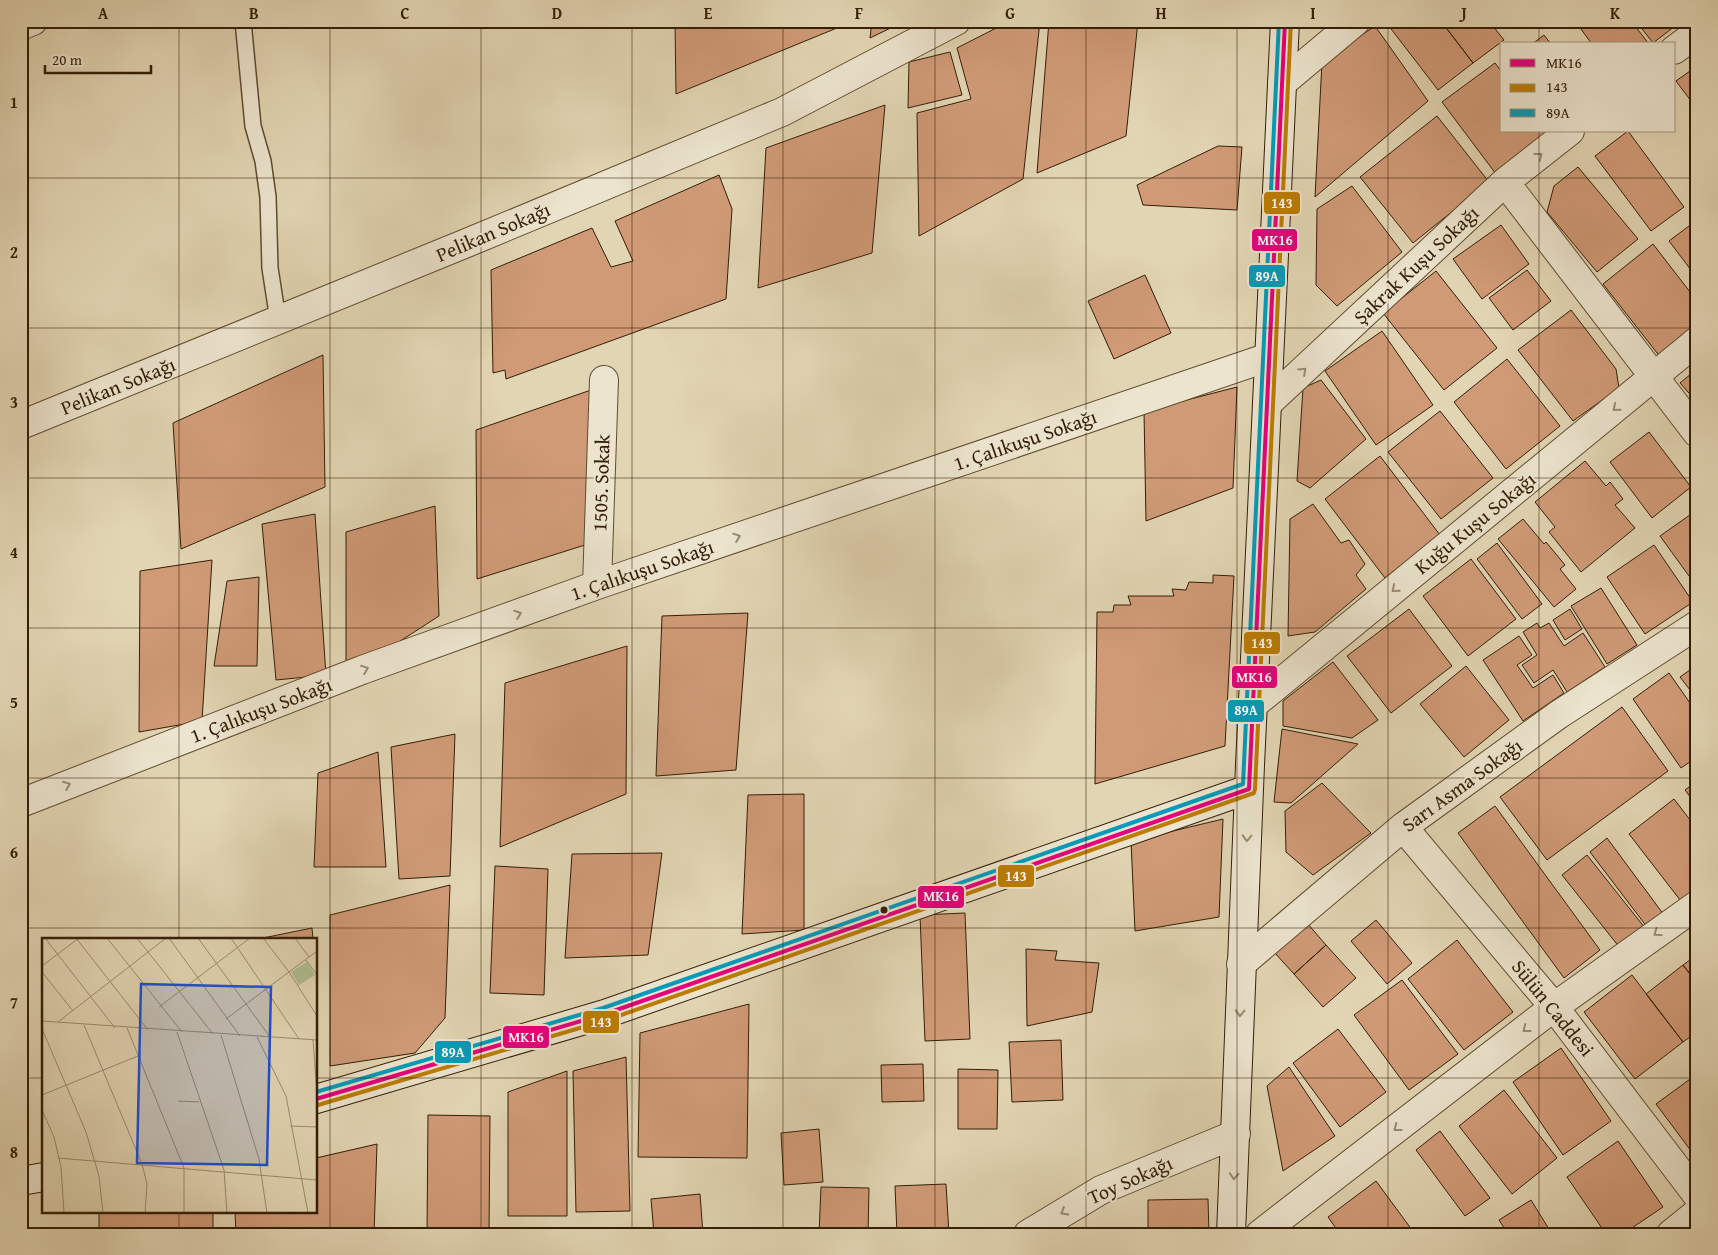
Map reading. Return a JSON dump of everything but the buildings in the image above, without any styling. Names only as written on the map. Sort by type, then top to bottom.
[{"type":"street","points":[[21,26],[33,21]]},
{"type":"street","name":"Pelikan Sokağı","points":[[21,425],[782,112],[956,21]]},
{"type":"street","points":[[1231,1234],[1249,789],[1285,21]]},
{"type":"street","points":[[1282,83],[1356,21]]},
{"type":"street","points":[[1676,48],[1697,32]]},
{"type":"street","name":"Şakrak Kuşu Sokağı","points":[[1267,404],[1506,182],[1569,132]]},
{"type":"street","points":[[1506,182],[1697,434]]},
{"type":"street","name":"Kuğu Kuşu Sokağı","points":[[1253,705],[1697,342]]},
{"type":"street","name":"1. Çalıkuşu Sokağı","points":[[21,803],[362,670],[597,585],[1269,357]]},
{"type":"street","name":"1505. Sokak","points":[[597,585],[604,380]]},
{"type":"street","name":"Sarı Asma Sokağı","points":[[1242,964],[1403,827],[1558,715],[1697,625]]},
{"type":"street","points":[[318,1097],[605,1014],[1249,789]]},
{"type":"street","name":"Sülün Caddesi","points":[[1403,827],[1554,1007],[1697,1195]]},
{"type":"street","points":[[1260,1234],[1554,1007],[1697,905]]},
{"type":"street","name":"Toy Sokağı","points":[[1028,1234],[1101,1190],[1236,1134]]},
{"type":"street","points":[[21,1181],[42,1177]]},
{"type":"street","points":[[1671,1234],[1697,1213]]},
{"type":"lane","points":[[243,21],[253,126],[263,161],[268,196],[270,268],[278,320]]},
{"type":"transit line","name":"89A","points":[[318,1091],[603,1008],[1243,784],[1279,21]]},
{"type":"transit line","name":"MK16","points":[[318,1098],[605,1014],[1249,789],[1285,21]]},
{"type":"transit line","name":"143","points":[[318,1105],[607,1020],[1254,793],[1291,21]]}]
